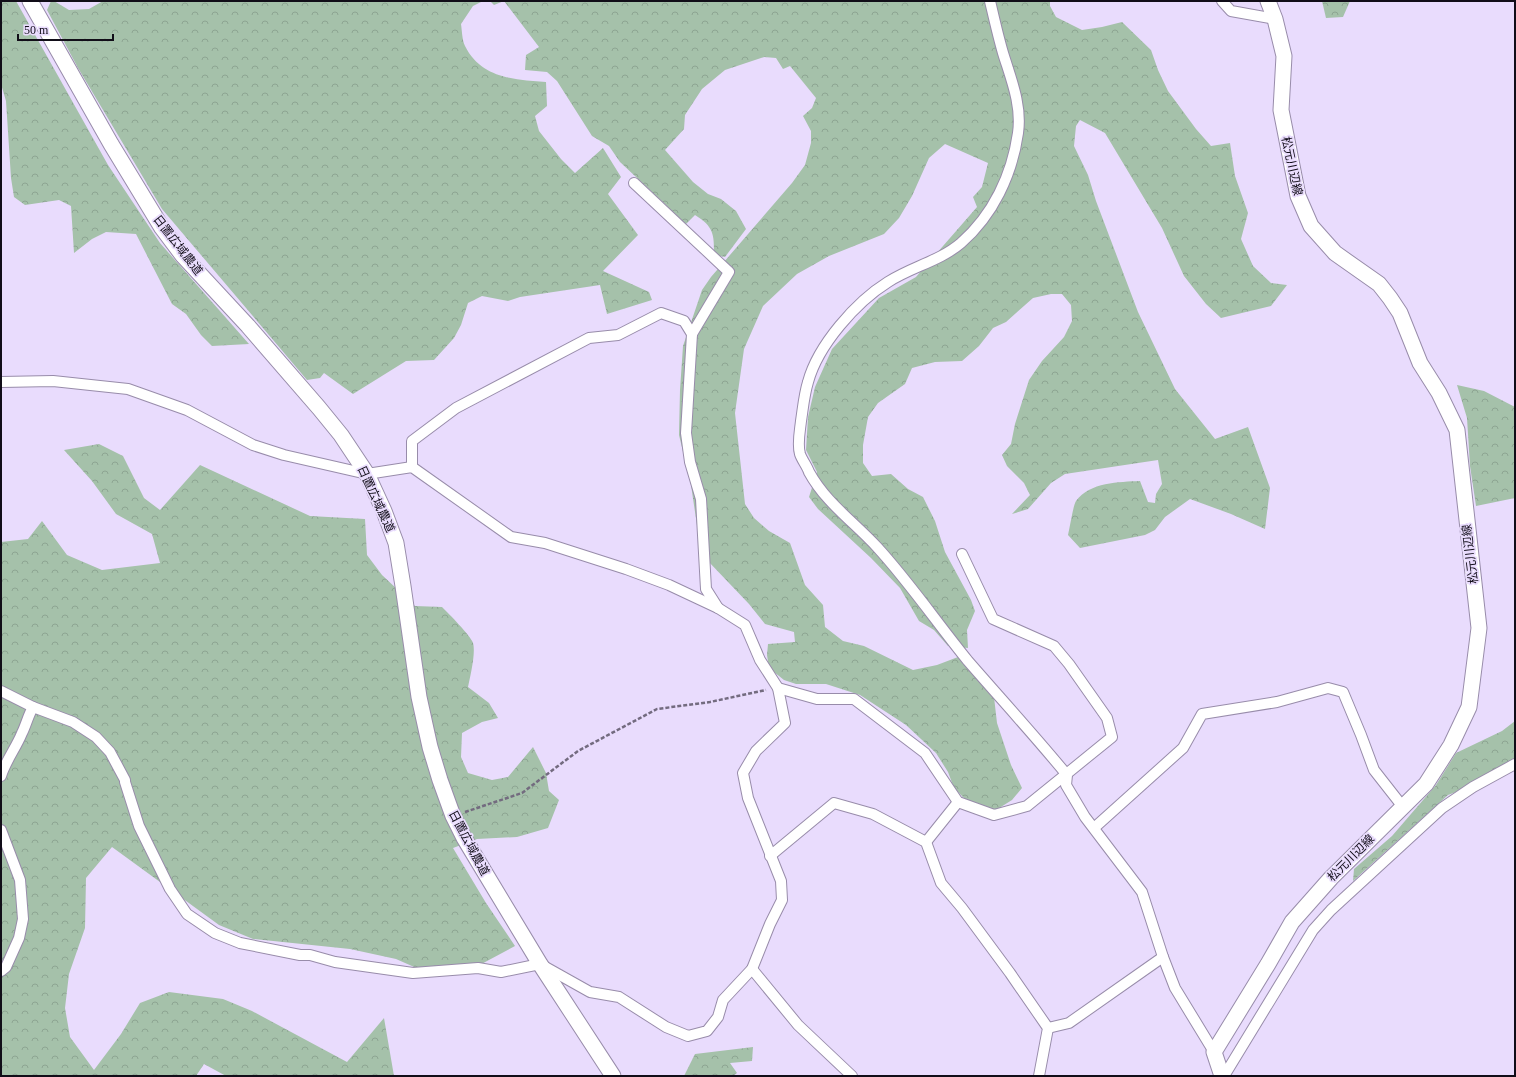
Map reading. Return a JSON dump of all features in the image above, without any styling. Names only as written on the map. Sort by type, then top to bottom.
[{"type":"street","name":"日置広域農道","points":[[30,1],[111,144],[162,228],[183,256],[248,326],[319,408],[341,435],[367,474],[384,511],[396,543],[419,697],[430,747],[453,816],[464,838],[540,964],[613,1076]]},
{"type":"street","points":[[990,1],[1001,45],[1018,101],[1019,131],[1011,165],[1003,187],[995,202],[972,231],[960,243],[948,252],[887,282],[845,318],[816,361],[808,382],[799,443],[800,454],[817,486],[833,505],[877,547],[924,603],[968,660],[1067,774],[1066,785],[1085,817],[1142,892],[1163,957],[1175,988],[1214,1052],[1223,1076]]},
{"type":"street","points":[[1222,1],[1231,11],[1275,19]]},
{"type":"street","name":"松元川辺線","points":[[1214,1052],[1292,922],[1331,878],[1426,784],[1451,746],[1469,707],[1475,670],[1479,628],[1456,430],[1439,393],[1420,363],[1400,313],[1390,298],[1379,284],[1335,253],[1311,226],[1308,220],[1298,196],[1281,110],[1284,56],[1275,19],[1268,1]]},
{"type":"street","points":[[634,183],[729,272],[692,334],[686,433],[690,462],[701,499],[706,589],[718,608]]},
{"type":"street","points":[[412,467],[412,441],[456,408],[589,338],[618,336],[662,313],[684,321],[692,334]]},
{"type":"street","points":[[1,382],[53,381],[128,390],[187,410],[253,445],[284,455],[367,474],[412,467],[511,537],[545,543],[626,569],[669,585],[718,608],[745,625],[760,660],[778,688],[786,723],[756,751],[743,773],[748,798],[781,881],[782,900],[770,924],[752,970],[723,1000],[718,1017],[707,1031],[688,1036],[666,1027],[619,997],[590,992],[540,964],[501,972],[478,968],[413,973],[335,962],[310,955],[300,955],[240,943],[215,934],[187,914],[170,889],[139,826],[125,780],[110,752],[96,737],[73,722],[33,707],[1,691]]},
{"type":"street","points":[[778,688],[817,699],[854,699],[925,753],[958,802],[994,815],[1027,806],[1112,737],[1107,718],[1069,664],[1054,646],[993,619],[962,554]]},
{"type":"street","points":[[1094,828],[1183,748],[1202,714],[1277,702],[1328,688],[1343,692],[1374,770],[1404,807]]},
{"type":"street","points":[[1,776],[4,764],[22,733],[26,720],[33,707]]},
{"type":"street","points":[[1223,1076],[1313,930],[1331,910],[1442,808],[1473,787],[1515,764]]},
{"type":"street","points":[[926,842],[958,802]]},
{"type":"street","points":[[770,856],[834,804],[873,814],[926,842],[941,883],[962,908],[1048,1028],[1039,1076]]},
{"type":"street","points":[[1,830],[20,880],[23,919],[19,938],[6,967],[1,971]]},
{"type":"street","points":[[1048,1028],[1069,1023],[1163,957]]},
{"type":"street","points":[[752,970],[798,1024],[852,1076]]},
{"type":"path","points":[[453,816],[522,793],[578,751],[657,708],[710,702],[778,688]]},
{"type":"green space","points":[[1,1],[16,1],[108,165],[160,243],[249,344],[212,346],[201,335],[186,314],[172,304],[136,234],[106,232],[92,239],[74,253],[71,206],[59,200],[25,205],[14,197],[11,178],[6,101],[1,84]]},
{"type":"green space","points":[[51,1],[54,1],[69,10],[89,9],[103,1],[483,1],[473,6],[461,24],[465,46],[472,57],[489,71],[511,78],[546,82],[547,106],[535,116],[539,131],[561,159],[575,173],[603,148],[621,177],[608,194],[638,235],[603,271],[649,292],[652,300],[607,314],[600,285],[520,297],[508,301],[482,296],[468,303],[461,325],[454,338],[434,360],[406,361],[353,394],[324,373],[320,378],[307,380],[162,209],[78,68],[47,10]]},
{"type":"green space","points":[[490,1],[504,1],[494,5]]},
{"type":"green space","points":[[504,1],[1050,1],[1050,6],[1056,17],[1082,30],[1122,22],[1151,50],[1168,91],[1196,129],[1211,146],[1230,143],[1235,176],[1248,213],[1241,239],[1253,266],[1271,283],[1287,285],[1271,306],[1221,318],[1206,304],[1184,276],[1162,228],[1105,133],[1080,120],[1076,126],[1074,146],[1088,175],[1096,201],[1138,312],[1175,389],[1215,439],[1248,427],[1270,488],[1265,529],[1231,514],[1190,499],[1165,517],[1155,530],[1145,535],[1080,548],[1068,535],[1076,501],[1089,490],[1105,484],[1140,481],[1148,502],[1155,503],[1156,494],[1162,484],[1158,460],[1065,474],[1051,483],[1028,509],[1012,514],[1030,495],[1024,483],[1007,466],[1002,455],[1011,444],[1015,424],[1029,380],[1042,361],[1064,337],[1072,321],[1071,305],[1062,294],[1051,294],[1033,298],[1006,322],[993,328],[979,346],[962,361],[935,362],[912,368],[905,384],[878,403],[868,417],[863,445],[863,463],[872,476],[891,474],[908,489],[923,497],[935,521],[945,552],[971,600],[975,611],[967,630],[968,648],[948,646],[934,630],[919,621],[900,588],[871,558],[818,509],[809,497],[817,472],[806,450],[808,417],[815,387],[832,349],[879,298],[916,277],[977,207],[973,197],[982,187],[988,163],[945,144],[929,158],[912,196],[899,218],[884,234],[829,256],[797,274],[763,306],[744,349],[735,413],[745,504],[754,518],[769,531],[790,543],[805,585],[823,605],[825,627],[843,641],[864,646],[913,670],[937,665],[958,657],[994,697],[997,723],[1011,765],[1022,788],[1012,800],[996,810],[982,808],[965,799],[954,788],[948,772],[936,753],[906,725],[860,695],[826,684],[796,684],[784,680],[769,668],[767,655],[768,644],[795,642],[794,632],[765,624],[749,604],[708,561],[698,532],[691,485],[679,435],[683,346],[702,290],[711,277],[792,183],[805,165],[811,143],[811,131],[803,116],[812,108],[816,98],[790,66],[783,69],[776,58],[764,57],[725,70],[702,89],[685,115],[684,129],[665,150],[693,182],[708,194],[721,199],[736,211],[746,229],[725,257],[714,255],[712,232],[706,223],[695,215],[685,225],[677,220],[667,206],[620,162],[609,146],[592,136],[557,81],[547,72],[525,70],[526,55],[539,47]]},
{"type":"green space","points":[[1322,1],[1350,1],[1343,17],[1326,18]]},
{"type":"green space","points":[[1457,385],[1484,391],[1515,407],[1515,498],[1476,506],[1470,466],[1467,418]]},
{"type":"green space","points":[[99,444],[123,456],[144,498],[160,510],[200,465],[310,516],[365,519],[367,555],[382,575],[415,606],[442,607],[464,630],[473,643],[473,659],[468,687],[489,703],[498,718],[482,722],[462,733],[461,757],[468,773],[492,780],[508,777],[533,747],[546,773],[549,791],[559,800],[548,828],[517,837],[477,839],[453,848],[486,903],[515,946],[474,968],[437,977],[396,959],[350,949],[253,939],[219,925],[112,847],[86,878],[85,928],[69,974],[65,1008],[70,1037],[94,1070],[121,1034],[140,1003],[169,992],[223,999],[252,1011],[347,1062],[384,1018],[394,1076],[226,1076],[204,1064],[196,1076],[1,1076],[1,542],[28,539],[42,521],[67,555],[102,570],[160,563],[152,534],[116,514],[92,481],[64,450]]},
{"type":"green space","points":[[1515,721],[1515,770],[1448,795],[1353,881],[1354,869],[1392,836],[1436,785],[1456,753],[1502,731]]},
{"type":"green space","points":[[753,1047],[752,1061],[730,1063],[737,1073],[733,1076],[684,1076],[695,1054]]}]
